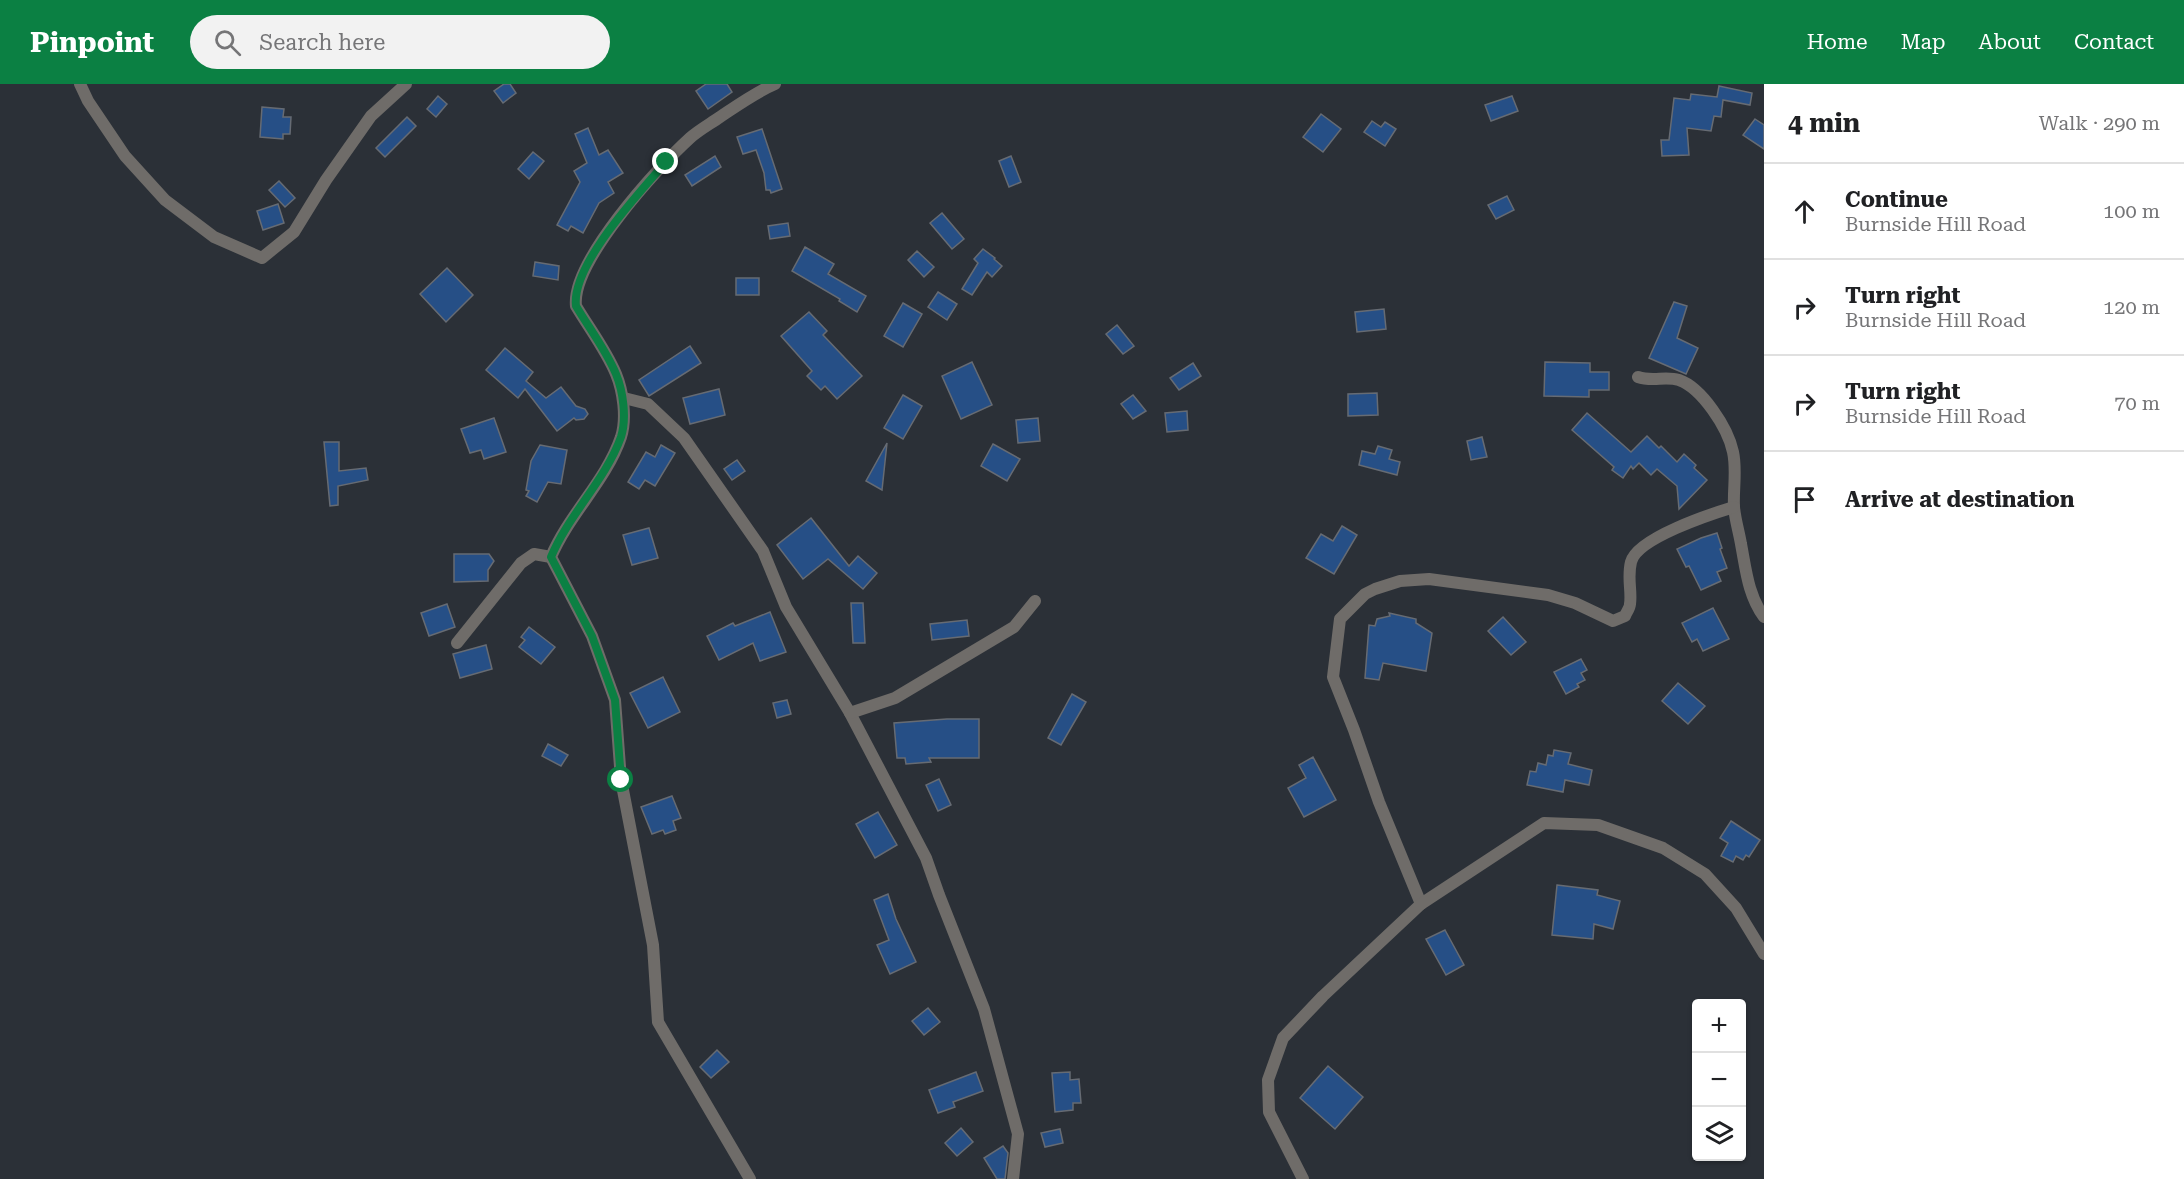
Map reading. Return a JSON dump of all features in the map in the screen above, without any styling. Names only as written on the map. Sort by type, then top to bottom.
[{"type":"street","points":[[80,84],[88,101],[125,156],[165,200],[214,237],[262,258],[294,232],[326,180],[371,116],[406,84]]},
{"type":"street","points":[[750,1179],[658,1022],[653,945],[621,780],[615,700],[592,636],[551,557],[559,537],[603,471],[621,436],[624,398],[615,372],[576,306],[574,297],[591,257],[621,213],[691,137],[761,90],[776,84]]},
{"type":"street","points":[[1638,377],[1648,381],[1679,380],[1691,387],[1713,409],[1728,437],[1734,453],[1734,507],[1749,586],[1755,604],[1764,617]]},
{"type":"street","points":[[624,398],[648,404],[684,438],[763,551],[786,607],[850,713],[926,858],[984,1009],[1018,1134],[1013,1179]]},
{"type":"street","points":[[1421,904],[1379,802],[1333,678],[1340,619],[1365,594],[1375,589],[1400,581],[1429,579],[1548,595],[1575,603],[1613,621],[1625,616],[1630,604],[1628,583],[1631,559],[1647,544],[1701,517],[1734,507]]},
{"type":"street","points":[[457,643],[521,563],[534,554],[551,557]]},
{"type":"street","points":[[850,713],[895,698],[1014,627],[1035,601]]},
{"type":"street","points":[[1303,1179],[1269,1112],[1269,1080],[1283,1038],[1323,996],[1421,904],[1544,823],[1599,825],[1663,848],[1704,874],[1736,908],[1764,954]]},
{"type":"building","points":[[504,84],[510,84],[516,93],[503,103],[494,91]]},
{"type":"building","points":[[706,84],[727,84],[732,92],[708,109],[696,91]]},
{"type":"building","points":[[1719,86],[1752,93],[1750,105],[1723,100],[1721,117],[1714,116],[1711,131],[1687,128],[1689,155],[1662,156],[1661,140],[1669,140],[1674,98],[1690,100],[1691,94],[1717,97]]},
{"type":"building","points":[[438,96],[447,104],[436,117],[427,109]]},
{"type":"building","points":[[1512,96],[1518,111],[1491,121],[1485,105]]},
{"type":"building","points":[[262,107],[284,109],[283,117],[291,117],[290,134],[283,134],[283,139],[260,137]]},
{"type":"building","points":[[1321,114],[1341,129],[1323,152],[1303,137]]},
{"type":"building","points":[[407,117],[416,126],[385,157],[376,148]]},
{"type":"building","points":[[1755,119],[1764,125],[1764,149],[1743,135]]},
{"type":"building","points":[[1372,121],[1381,127],[1385,122],[1396,129],[1385,146],[1364,132]]},
{"type":"building","points":[[588,128],[599,155],[608,150],[623,173],[608,182],[614,193],[599,203],[583,233],[571,226],[568,231],[557,225],[580,182],[574,171],[587,163],[575,134]]},
{"type":"building","points":[[762,129],[782,189],[771,193],[770,190],[766,190],[764,173],[756,150],[743,154],[737,137]]},
{"type":"building","points":[[533,152],[544,161],[529,179],[518,169]]},
{"type":"building","points":[[715,156],[721,167],[692,186],[685,175]]},
{"type":"building","points":[[1011,156],[1021,182],[1009,187],[999,161]]},
{"type":"building","points":[[279,181],[295,198],[285,207],[269,190]]},
{"type":"building","points":[[1507,196],[1514,210],[1496,219],[1488,205]]},
{"type":"building","points":[[278,204],[284,223],[263,230],[257,211]]},
{"type":"building","points":[[942,213],[964,239],[952,249],[930,223]]},
{"type":"building","points":[[788,223],[790,236],[770,239],[768,226]]},
{"type":"building","points":[[805,247],[834,264],[828,274],[866,296],[857,312],[839,301],[840,299],[792,271]]},
{"type":"building","points":[[983,249],[1002,266],[992,277],[987,272],[972,295],[962,289],[978,263],[974,259]]},
{"type":"building","points":[[917,251],[934,267],[924,277],[908,260]]},
{"type":"building","points":[[535,262],[559,266],[558,280],[533,276]]},
{"type":"building","points":[[447,268],[473,295],[446,322],[420,294]]},
{"type":"building","points":[[736,278],[759,278],[759,295],[736,295]]},
{"type":"building","points":[[938,292],[957,304],[947,320],[928,307]]},
{"type":"building","points":[[1674,302],[1687,306],[1677,338],[1698,348],[1686,374],[1649,358]]},
{"type":"building","points":[[903,303],[922,314],[903,347],[884,336]]},
{"type":"building","points":[[1384,309],[1386,329],[1357,332],[1355,312]]},
{"type":"building","points":[[809,312],[827,331],[823,335],[862,376],[837,399],[825,386],[821,390],[807,376],[812,371],[781,336]]},
{"type":"building","points":[[1117,325],[1134,346],[1123,354],[1106,334]]},
{"type":"building","points":[[690,346],[701,363],[649,396],[639,380]]},
{"type":"building","points":[[505,348],[533,372],[526,381],[546,398],[561,387],[576,406],[585,409],[588,414],[584,419],[574,418],[557,431],[525,389],[518,398],[486,370]]},
{"type":"building","points":[[972,362],[992,405],[961,419],[942,376]]},
{"type":"building","points":[[1545,362],[1590,363],[1590,372],[1609,372],[1609,390],[1589,390],[1589,397],[1544,396]]},
{"type":"building","points":[[1193,363],[1201,376],[1179,390],[1170,378]]},
{"type":"building","points":[[719,389],[725,415],[690,424],[683,398]]},
{"type":"building","points":[[1377,393],[1378,415],[1348,416],[1348,394]]},
{"type":"building","points":[[903,395],[922,406],[903,439],[884,428]]},
{"type":"building","points":[[1133,395],[1146,411],[1133,419],[1121,404]]},
{"type":"building","points":[[1187,411],[1188,430],[1167,432],[1165,413]]},
{"type":"building","points":[[1587,413],[1631,452],[1647,436],[1677,462],[1684,454],[1707,480],[1679,509],[1677,486],[1657,469],[1651,475],[1639,463],[1633,469],[1631,466],[1623,478],[1612,470],[1614,467],[1572,430]]},
{"type":"building","points":[[494,418],[506,452],[484,459],[481,450],[470,453],[461,429]]},
{"type":"building","points":[[1038,418],[1040,441],[1018,443],[1016,420]]},
{"type":"building","points":[[1482,437],[1487,457],[1471,460],[1467,441]]},
{"type":"building","points":[[324,442],[339,442],[339,471],[366,468],[368,480],[338,486],[338,505],[330,506]]},
{"type":"building","points":[[887,443],[882,490],[866,481]]},
{"type":"building","points":[[993,444],[1020,459],[1007,481],[981,466]]},
{"type":"building","points":[[540,445],[567,450],[561,484],[548,482],[537,502],[526,496],[529,491],[526,490],[531,461]]},
{"type":"building","points":[[661,445],[675,453],[655,486],[645,480],[639,489],[628,482],[646,452],[655,457]]},
{"type":"building","points":[[1378,446],[1392,450],[1389,459],[1400,462],[1397,475],[1359,465],[1362,451],[1375,454]]},
{"type":"building","points":[[737,460],[745,471],[732,480],[724,469]]},
{"type":"building","points":[[811,518],[849,566],[858,556],[877,573],[863,589],[828,559],[803,579],[777,545]]},
{"type":"building","points":[[1342,526],[1357,535],[1334,574],[1306,558],[1321,534],[1333,541]]},
{"type":"building","points":[[649,528],[658,558],[632,565],[623,535]]},
{"type":"building","points":[[1717,533],[1727,568],[1717,572],[1721,581],[1701,590],[1677,549]]},
{"type":"building","points":[[454,554],[489,554],[494,561],[488,570],[488,581],[454,582]]},
{"type":"building","points":[[851,603],[863,603],[865,643],[853,643]]},
{"type":"building","points":[[447,604],[455,627],[429,636],[421,613]]},
{"type":"building","points":[[1713,608],[1729,639],[1703,651],[1697,639],[1692,642],[1682,623]]},
{"type":"building","points":[[770,612],[786,652],[760,661],[753,643],[719,660],[707,636],[733,623],[735,626]]},
{"type":"building","points":[[1389,613],[1416,619],[1416,623],[1432,633],[1426,671],[1383,663],[1379,680],[1365,678],[1369,625],[1375,626],[1377,619],[1390,616]]},
{"type":"building","points":[[1503,617],[1526,642],[1511,655],[1488,631]]},
{"type":"building","points":[[967,620],[969,636],[932,640],[930,624]]},
{"type":"building","points":[[529,627],[555,647],[541,664],[519,647],[525,640],[521,637]]},
{"type":"building","points":[[486,645],[492,669],[460,678],[453,654]]},
{"type":"building","points":[[1581,659],[1587,670],[1581,673],[1585,680],[1577,684],[1579,687],[1566,694],[1554,672]]},
{"type":"building","points":[[663,677],[680,712],[648,728],[630,693]]},
{"type":"building","points":[[1678,683],[1705,706],[1688,724],[1662,701]]},
{"type":"building","points":[[1072,694],[1086,702],[1061,745],[1048,738]]},
{"type":"building","points":[[787,700],[791,714],[777,718],[773,703]]},
{"type":"building","points":[[979,719],[979,758],[929,758],[931,762],[906,764],[905,758],[897,758],[894,723]]},
{"type":"building","points":[[548,744],[568,755],[561,766],[542,756]]},
{"type":"building","points":[[1554,750],[1571,753],[1568,764],[1592,770],[1589,785],[1565,780],[1563,792],[1527,785],[1530,771],[1536,772],[1538,763],[1546,765],[1548,755],[1553,756]]},
{"type":"building","points":[[1313,757],[1336,800],[1304,817],[1288,788],[1306,778],[1299,765]]},
{"type":"building","points":[[939,779],[951,805],[938,811],[926,785]]},
{"type":"building","points":[[672,796],[681,818],[673,821],[676,830],[665,834],[663,830],[652,834],[641,807]]},
{"type":"building","points":[[878,812],[897,845],[875,858],[856,824]]},
{"type":"building","points":[[1731,821],[1760,840],[1749,857],[1746,855],[1743,860],[1736,856],[1733,862],[1721,856],[1728,843],[1720,838]]},
{"type":"building","points":[[1557,885],[1598,890],[1597,895],[1620,901],[1613,929],[1594,924],[1593,939],[1552,935]]},
{"type":"building","points":[[888,894],[896,919],[916,962],[890,974],[877,945],[889,940],[874,900]]},
{"type":"building","points":[[1445,930],[1464,965],[1446,975],[1426,939]]},
{"type":"building","points":[[928,1008],[940,1022],[924,1035],[912,1021]]},
{"type":"building","points":[[717,1050],[729,1062],[711,1078],[700,1067]]},
{"type":"building","points":[[1328,1066],[1363,1097],[1335,1129],[1300,1098]]},
{"type":"building","points":[[976,1072],[983,1091],[953,1102],[955,1107],[938,1113],[929,1090]]},
{"type":"building","points":[[1070,1072],[1070,1080],[1079,1079],[1081,1103],[1073,1103],[1073,1110],[1055,1112],[1052,1073]]},
{"type":"building","points":[[961,1128],[973,1142],[957,1156],[945,1143]]},
{"type":"building","points":[[1060,1129],[1063,1143],[1045,1147],[1041,1133]]},
{"type":"building","points":[[1003,1146],[1008,1153],[1005,1179],[997,1179],[984,1158]]},
{"type":"route","points":[[621,780],[615,700],[592,636],[551,557],[559,537],[603,471],[621,436],[624,398],[615,372],[576,306],[574,297],[591,257],[621,213],[666,162]]}]
